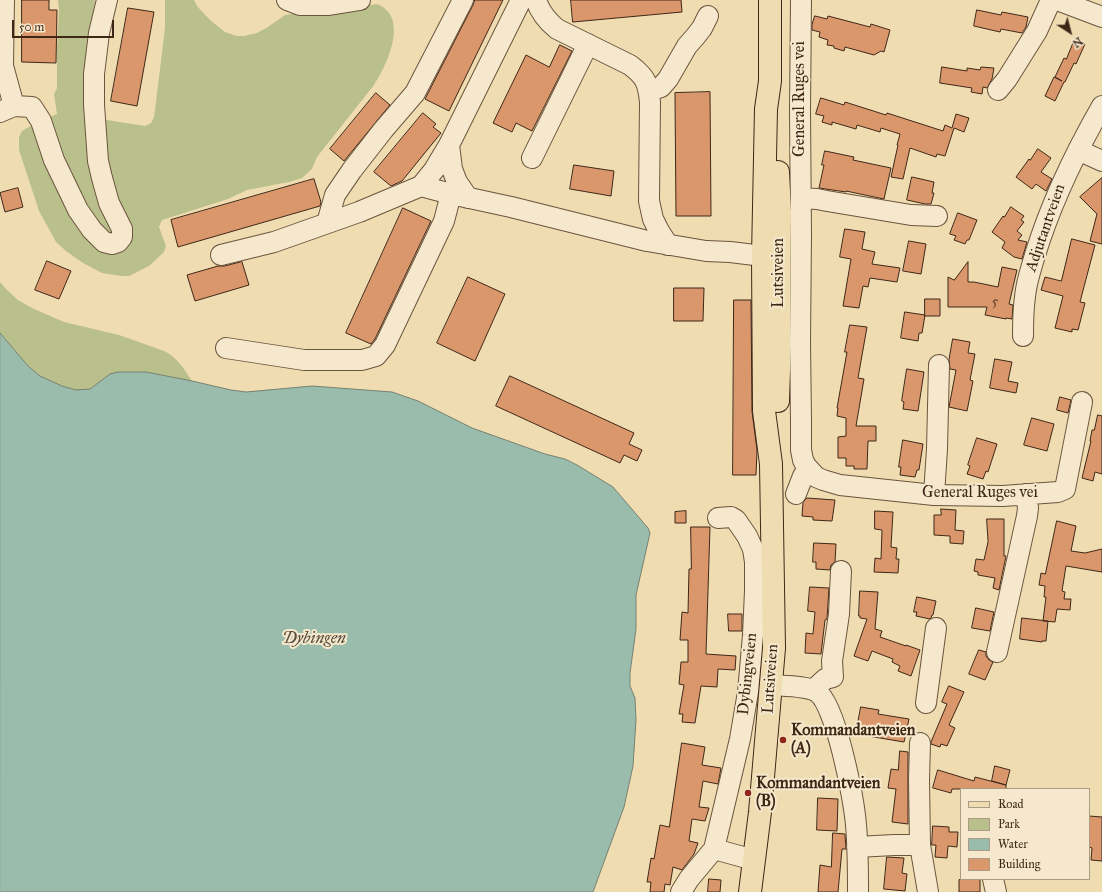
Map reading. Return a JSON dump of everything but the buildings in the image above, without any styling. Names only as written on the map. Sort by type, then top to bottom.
[{"type":"main road","name":"Lutsiveien","points":[[750,892],[760,812],[774,648],[771,464],[777,408],[779,368],[771,256],[780,212],[776,110],[770,81],[770,0]]},
{"type":"street","points":[[4,0],[3,66],[7,109],[32,107],[41,121],[54,160],[78,210],[92,230],[104,242],[112,244],[118,242],[122,237],[122,229],[110,203],[98,161],[94,106],[94,74],[99,33],[107,0]]},
{"type":"street","points":[[287,0],[300,5],[329,5],[360,0]]},
{"type":"street","points":[[327,223],[335,195],[352,170],[384,129],[415,93],[464,0]]},
{"type":"street","points":[[221,255],[274,242],[359,212],[421,186],[434,170],[449,145],[521,0]]},
{"type":"street","points":[[536,0],[544,17],[551,24],[558,29],[630,65],[640,72],[645,79],[649,91],[650,102],[649,201],[653,219],[668,245]]},
{"type":"street","name":"General Ruges vei","points":[[801,0],[801,450],[806,466],[816,477],[840,485],[934,495],[1003,496],[1058,492],[1065,489],[1082,402]]},
{"type":"street","points":[[998,90],[1003,85],[1033,37],[1051,0]]},
{"type":"street","points":[[1057,0],[1102,17]]},
{"type":"street","points":[[649,91],[661,87],[668,79],[687,46],[702,28],[708,16]]},
{"type":"street","points":[[512,18],[527,17],[551,24]]},
{"type":"street","points":[[532,158],[588,44]]},
{"type":"street","name":"Adjutantveien","points":[[1023,336],[1025,296],[1037,248],[1061,185],[1102,106]]},
{"type":"street","points":[[226,348],[304,360],[362,360],[376,356],[385,345],[444,221],[460,196],[452,169],[449,145]]},
{"type":"street","points":[[1078,150],[1102,161]]},
{"type":"street","points":[[421,186],[647,241],[706,251],[771,256]]},
{"type":"street","points":[[801,198],[817,199],[896,212],[911,216],[937,216]]},
{"type":"street","points":[[934,495],[937,449],[939,365]]},
{"type":"street","points":[[796,494],[803,476],[811,472]]},
{"type":"street","points":[[997,652],[1028,508],[1026,494]]},
{"type":"street","name":"Dybingveien","points":[[681,892],[689,879],[714,849],[740,739],[748,692],[755,591],[755,562],[753,549],[736,520],[731,517],[718,518]]},
{"type":"street","points":[[813,690],[825,679],[833,677],[832,661],[839,614],[841,570]]},
{"type":"street","points":[[926,703],[936,628]]},
{"type":"street","points":[[772,685],[813,690],[820,694],[824,699],[835,724],[839,736],[856,824],[858,892]]},
{"type":"street","points":[[920,743],[920,845],[928,892]]},
{"type":"street","points":[[857,847],[920,845]]},
{"type":"street","points":[[714,849],[754,860]]},
{"type":"street","points":[[993,880],[996,892]]},
{"type":"green space","points":[[58,0],[95,0],[86,75],[101,119],[145,126],[151,123],[154,117],[165,28],[165,0],[194,0],[197,6],[210,20],[225,32],[237,36],[257,33],[285,15],[325,12],[377,4],[387,10],[392,19],[394,30],[393,42],[385,66],[374,85],[317,157],[312,169],[302,178],[247,190],[228,199],[162,220],[159,227],[166,246],[164,252],[149,266],[129,276],[122,276],[102,273],[83,263],[56,242],[39,211],[19,150],[19,137],[22,131],[39,121],[57,114],[54,94],[57,88]]},
{"type":"green space","points":[[0,282],[18,300],[64,322],[119,335],[164,351],[176,360],[192,381],[147,372],[110,374],[90,389],[76,390],[62,386],[40,376],[28,366],[0,333]]},
{"type":"water","name":"Dybingen","points":[[0,333],[28,366],[40,376],[62,386],[76,390],[90,389],[110,374],[118,372],[146,372],[246,392],[312,386],[392,392],[418,401],[472,428],[545,454],[565,459],[613,487],[648,528],[650,533],[636,595],[636,629],[630,673],[630,686],[635,698],[636,720],[633,766],[624,807],[593,892],[0,892]]},
{"type":"place","name":"Kommandantveien (A)","points":[[783,740]]},
{"type":"place","name":"Kommandantveien (B)","points":[[748,793]]}]
